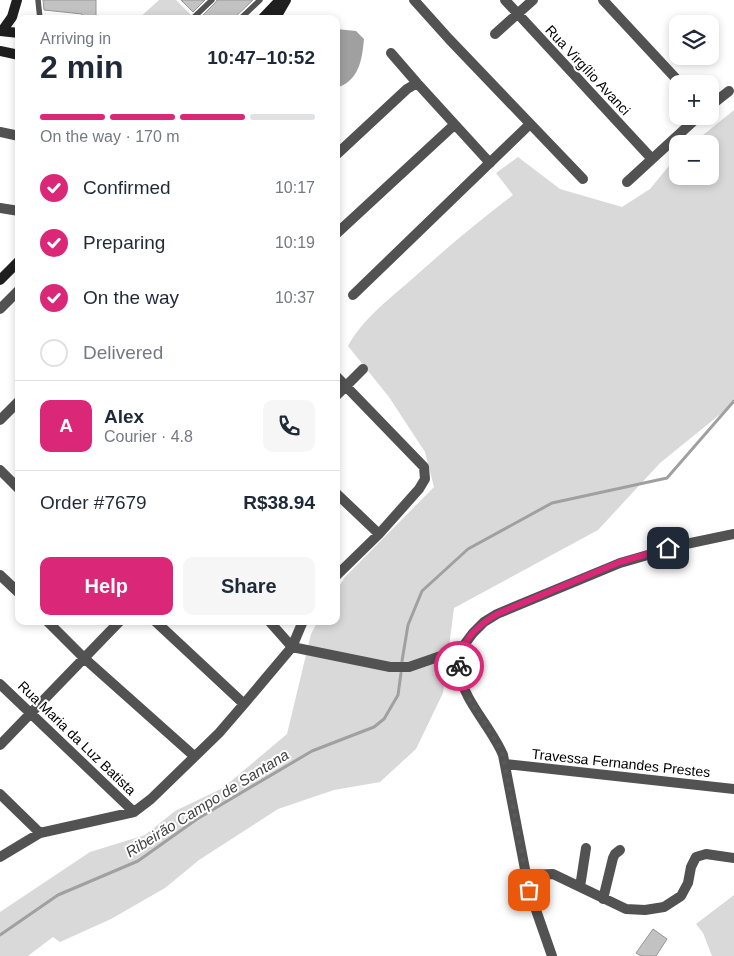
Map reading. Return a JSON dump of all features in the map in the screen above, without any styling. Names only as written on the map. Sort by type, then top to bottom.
[{"type":"main road","points":[[1,31],[12,17],[16,0]]},
{"type":"main road","points":[[266,15],[280,0]]},
{"type":"main road","points":[[277,15],[286,0]]},
{"type":"main road","points":[[1,31],[15,33]]},
{"type":"main road","points":[[0,51],[15,54]]},
{"type":"main road","points":[[0,281],[15,265]]},
{"type":"main road","points":[[0,281],[15,274]]},
{"type":"street","points":[[414,0],[583,180]]},
{"type":"street","name":"Rua Virgílio Avanci","points":[[505,0],[652,159]]},
{"type":"street","points":[[495,34],[533,0]]},
{"type":"street","points":[[603,0],[673,75]]},
{"type":"street","points":[[391,53],[454,125],[490,162]]},
{"type":"street","points":[[340,151],[417,82]]},
{"type":"street","points":[[719,98],[729,90]]},
{"type":"street","points":[[352,295],[530,124]]},
{"type":"street","points":[[340,230],[454,125]]},
{"type":"street","points":[[627,182],[689,125]]},
{"type":"street","points":[[0,132],[15,135]]},
{"type":"street","points":[[0,208],[15,210]]},
{"type":"street","points":[[0,310],[15,294]]},
{"type":"street","points":[[340,392],[362,369]]},
{"type":"street","points":[[340,380],[424,467],[425,479],[419,489],[379,534],[340,572]]},
{"type":"street","points":[[0,420],[15,405]]},
{"type":"street","points":[[0,470],[15,485]]},
{"type":"street","points":[[340,499],[379,534]]},
{"type":"street","points":[[552,956],[534,907],[526,875],[506,764],[495,737],[461,681],[459,672],[461,649],[484,622],[508,608],[620,562],[686,544],[734,534]]},
{"type":"street","points":[[0,574],[15,589]]},
{"type":"street","points":[[51,625],[84,658],[194,756]]},
{"type":"street","points":[[0,745],[116,625]]},
{"type":"street","points":[[159,625],[244,704]]},
{"type":"street","points":[[272,625],[292,648],[398,668],[424,663],[461,649]]},
{"type":"street","points":[[0,857],[40,833],[134,812],[151,800],[219,733],[244,704],[292,648],[301,625]]},
{"type":"street","name":"Rua Maria da Luz Batista","points":[[0,684],[134,812]]},
{"type":"street","name":"Travessa Fernandes Prestes","points":[[506,764],[734,789]]},
{"type":"street","points":[[0,794],[40,833]]},
{"type":"street","points":[[580,887],[586,848]]},
{"type":"street","points":[[603,899],[613,858],[620,850]]},
{"type":"street","points":[[526,875],[553,874],[626,909],[645,910],[664,907],[681,896],[688,883],[691,867],[696,857],[706,854],[734,858]]},
{"type":"lane","points":[[38,0],[40,15]]},
{"type":"lane","points":[[196,15],[212,0]]},
{"type":"lane","points":[[244,15],[260,0]]},
{"type":"shaded area","points":[[159,0],[176,0],[191,15],[142,15]]},
{"type":"shaded area","points":[[340,29],[356,31],[364,39],[358,69],[344,85],[340,86]]},
{"type":"shaded area","points":[[734,110],[734,403],[660,463],[598,530],[454,608],[443,693],[416,749],[380,782],[334,790],[278,809],[199,860],[165,888],[111,919],[60,942],[53,937],[28,956],[0,956],[0,912],[90,852],[145,835],[175,811],[223,788],[287,734],[311,634],[316,625],[340,625],[340,585],[345,577],[434,487],[425,452],[389,397],[348,346],[368,319],[436,258],[513,195],[496,173],[518,157],[560,189],[622,207],[650,189],[669,166],[669,185],[719,185],[719,135],[703,135],[715,125],[719,125],[719,122]]},
{"type":"shaded area","points":[[734,895],[734,956],[712,956],[703,933],[696,924]]},
{"type":"building","points":[[43,0],[96,0],[96,15],[44,10]]},
{"type":"building","points":[[181,0],[205,0],[193,12]]},
{"type":"building","points":[[217,0],[253,0],[237,15],[203,15]]},
{"type":"building","points":[[653,929],[667,939],[656,956],[641,956],[636,953]]},
{"type":"waterway","name":"Ribeirão Campo de Santana","points":[[402,661],[408,625],[422,591],[468,549],[552,503],[667,478],[734,401]]},
{"type":"waterway","name":"Ribeirão Campo de Santana","points":[[0,935],[58,895],[138,861],[197,819],[312,751],[374,727],[384,719],[398,695],[401,673]]},
{"type":"way so far","points":[[459,666],[461,681],[466,692],[495,737],[506,764],[529,890]]},
{"type":"route","points":[[459,666],[461,649],[484,622],[497,614],[620,562],[668,548]]}]
